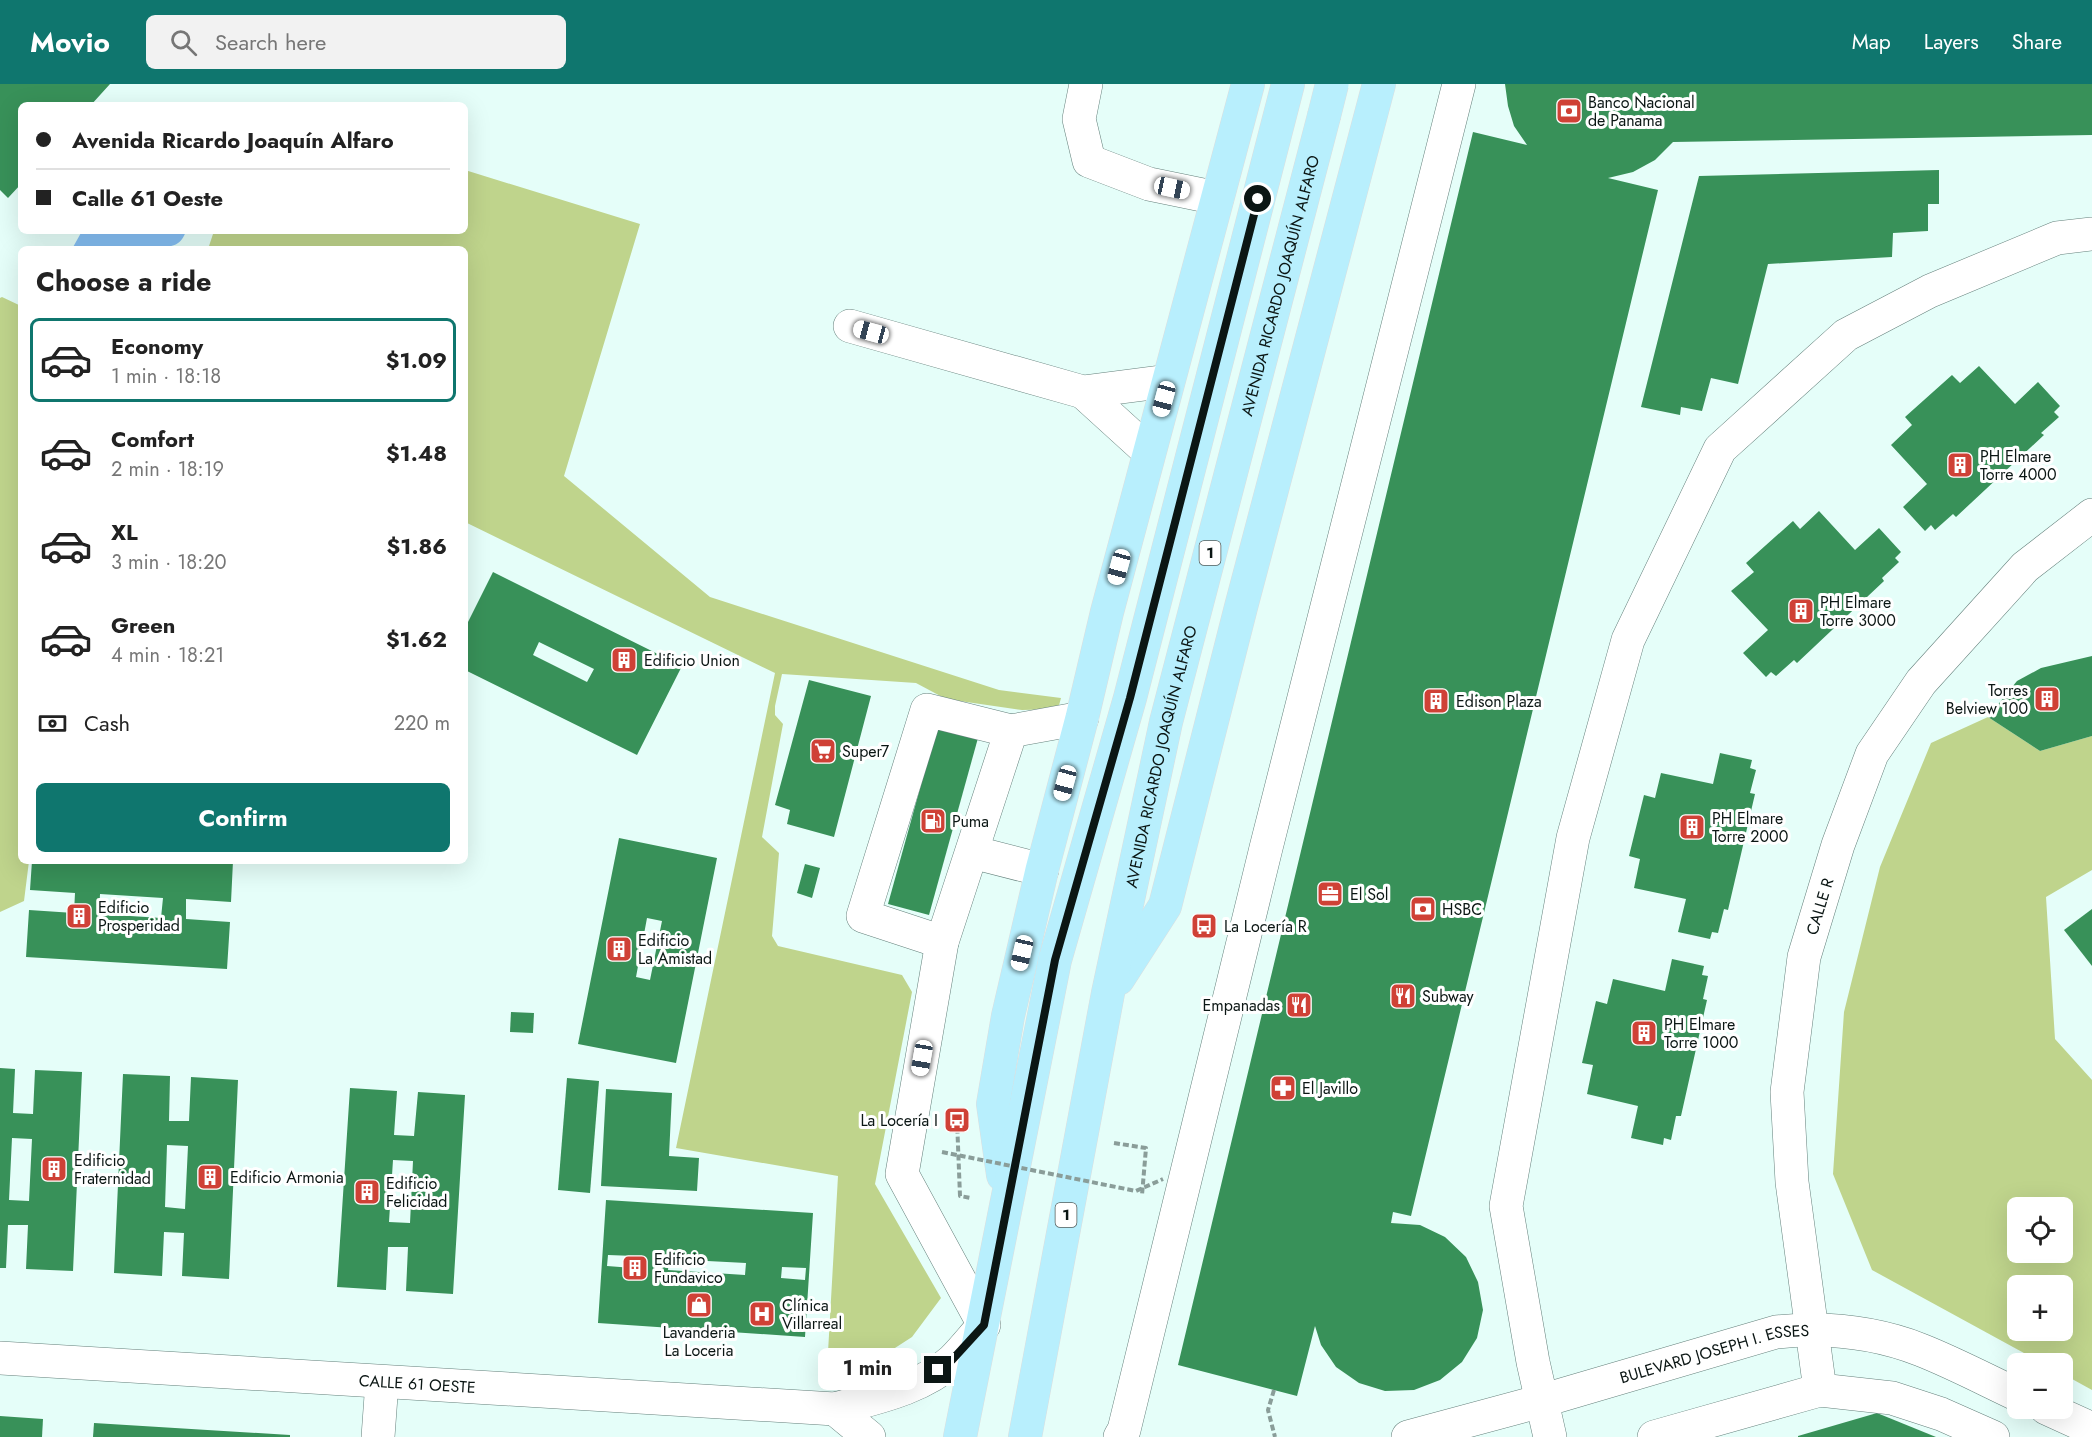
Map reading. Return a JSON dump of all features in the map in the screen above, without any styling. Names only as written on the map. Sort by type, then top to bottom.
[{"type":"main road","points":[[1007,1202],[993,1104],[1008,1016],[1107,612],[1248,84]]},
{"type":"main road","points":[[1323,84],[1341,93],[1358,116],[1363,145]]},
{"type":"main road","name":"AVENIDA RICARDO JOAQUÍN ALFARO","points":[[1025,1437],[1108,993],[1166,722],[1332,84]]},
{"type":"main road","points":[[1108,993],[1165,906],[1379,84]]},
{"type":"main road","points":[[960,1437],[1055,960],[1130,698],[1282,93],[1261,93],[1238,118]]},
{"type":"street","points":[[1086,84],[1079,119],[1089,161],[1149,183],[1217,198]]},
{"type":"street","points":[[1123,1435],[1266,848],[1460,84]]},
{"type":"street","points":[[1550,1437],[1541,1401],[1506,1206],[1573,838],[1628,640],[1720,448],[1846,335],[1930,291],[2057,238],[2092,234]]},
{"type":"street","points":[[850,326],[1083,392],[1168,381]]},
{"type":"street","points":[[1083,392],[1149,452]]},
{"type":"street","name":"CALLE R","points":[[1820,1390],[1792,1182],[1786,1092],[1804,957],[1838,845],[1872,754],[1921,682],[2025,567],[2092,514]]},
{"type":"street","points":[[942,942],[863,916],[927,710],[1011,731],[1082,718]]},
{"type":"street","points":[[984,1325],[902,1174],[942,942],[1011,731]]},
{"type":"street","points":[[972,852],[1042,870]]},
{"type":"street","name":"CALLE 61 OESTE","points":[[0,1358],[834,1409],[883,1396],[922,1380],[952,1360],[984,1325]]},
{"type":"street","name":"BULEVARD JOSEPH I. ESSES","points":[[1408,1437],[1541,1401],[1776,1332],[1811,1329],[1862,1334],[1920,1350],[2007,1390]]},
{"type":"street","points":[[378,1437],[382,1382]]},
{"type":"street","points":[[1654,1437],[1820,1390],[1892,1398],[1941,1414],[1993,1437]]},
{"type":"street","points":[[834,1409],[869,1437]]},
{"type":"street","points":[[2070,1419],[2092,1429]]},
{"type":"path","points":[[946,1117],[957,1120],[960,1196]]},
{"type":"path","points":[[943,1140],[942,1152],[1136,1191],[1163,1179]]},
{"type":"path","points":[[1274,1390],[1268,1410],[1275,1437]]},
{"type":"green space","points":[[468,171],[640,224],[564,476],[710,597],[999,690],[1061,698],[1058,709],[1022,710],[946,699],[916,683],[782,674],[775,715],[783,724],[762,837],[779,853],[772,936],[778,946],[902,975],[912,992],[875,1184],[941,1298],[912,1337],[867,1366],[827,1370],[838,1176],[676,1148],[775,673],[468,523],[468,246],[209,246],[213,234],[468,234]]},
{"type":"green space","points":[[0,298],[18,305],[18,864],[29,864],[24,901],[0,912]]},
{"type":"green space","points":[[1988,717],[2040,751],[2092,736],[2092,870],[2046,897],[2055,1039],[2092,1080],[2092,1390],[2073,1380],[2073,1353],[2024,1353],[1872,1270],[1833,1174],[1844,1012],[1880,867],[1931,743]]},
{"type":"water","points":[[80,234],[184,234],[177,244],[170,246],[74,246]]},
{"type":"building","points":[[0,84],[110,84],[94,102],[18,102],[18,187],[8,198],[0,190]]},
{"type":"building","name":"Edison Plaza","points":[[1505,84],[2092,84],[2092,135],[1673,142],[1655,160],[1633,172],[1608,178],[1658,190],[1411,1216],[1393,1212],[1391,1223],[1420,1225],[1445,1237],[1466,1257],[1478,1282],[1483,1310],[1477,1338],[1462,1362],[1440,1380],[1414,1390],[1385,1391],[1359,1383],[1336,1367],[1321,1345],[1315,1326],[1297,1396],[1178,1365],[1473,132],[1527,145],[1514,126]]},
{"type":"building","points":[[1939,170],[1939,204],[1928,204],[1928,231],[1893,233],[1892,257],[1768,264],[1738,384],[1711,378],[1702,411],[1681,407],[1680,415],[1641,407],[1699,176]]},
{"type":"building","name":"PH Elmare Torre 4000","points":[[1979,366],[2015,404],[2038,382],[2060,406],[2054,412],[2059,417],[2041,433],[2044,435],[1956,517],[1953,514],[1935,530],[1931,525],[1925,531],[1903,507],[1927,484],[1891,445],[1912,425],[1905,417],[1952,375],[1960,383]]},
{"type":"building","name":"PH Elmare Torre 3000","points":[[1819,511],[1855,550],[1879,528],[1901,552],[1895,558],[1899,562],[1882,578],[1884,581],[1797,663],[1794,660],[1776,676],[1771,672],[1766,677],[1743,653],[1768,630],[1731,591],[1754,572],[1746,563],[1793,521],[1800,529]]},
{"type":"building","name":"Edificio Union","points":[[493,572],[682,666],[637,755],[468,671],[468,622]],"holes":[[[539,642],[594,669],[587,682],[533,655]]]},
{"type":"building","name":"Torres Belview 100","points":[[2092,656],[2092,736],[2040,751],[1988,717],[2017,681],[2041,668]]},
{"type":"building","name":"Super7","points":[[809,680],[871,696],[834,837],[787,824],[790,810],[775,805]]},
{"type":"building","name":"Puma","points":[[937,727],[978,738],[929,915],[888,904]]},
{"type":"building","name":"PH Elmare Torre 2000","points":[[1720,753],[1752,760],[1750,768],[1756,770],[1750,793],[1755,794],[1728,910],[1724,909],[1718,933],[1712,932],[1710,939],[1678,932],[1686,899],[1634,888],[1640,859],[1629,856],[1644,795],[1655,798],[1661,773],[1713,784]]},
{"type":"building","name":"Edificio La Amistad","points":[[619,838],[717,858],[676,1063],[578,1044]],"holes":[[[647,918],[662,921],[650,980],[636,977]]]},
{"type":"building","name":"Edificio Prosperidad","points":[[32,864],[233,864],[231,902],[186,899],[186,919],[230,922],[227,969],[26,957],[29,910],[74,913],[75,893],[30,890]],"holes":[[[100,894],[163,898],[161,918],[99,914]]]},
{"type":"building","points":[[805,864],[820,868],[812,898],[797,893]]},
{"type":"building","points":[[2092,909],[2092,966],[2064,930]]},
{"type":"building","name":"PH Elmare Torre 1000","points":[[1672,959],[1704,966],[1702,975],[1708,976],[1703,999],[1707,1000],[1681,1116],[1676,1116],[1671,1140],[1664,1138],[1663,1145],[1631,1138],[1638,1106],[1587,1094],[1593,1065],[1582,1063],[1596,1001],[1607,1004],[1613,979],[1665,991]]},
{"type":"building","points":[[511,1012],[534,1013],[533,1033],[510,1032]]},
{"type":"building","name":"Edificio Fraternidad","points":[[0,1068],[15,1069],[13,1113],[33,1114],[35,1070],[82,1072],[73,1271],[26,1269],[28,1225],[8,1225],[6,1268],[0,1268]],"holes":[[[12,1138],[32,1139],[29,1201],[9,1200]]]},
{"type":"building","name":"Edificio Armonia","points":[[123,1074],[170,1076],[169,1121],[189,1121],[191,1077],[238,1080],[229,1279],[182,1276],[184,1233],[164,1232],[162,1276],[114,1273]],"holes":[[[167,1145],[188,1146],[185,1209],[165,1207]]]},
{"type":"building","points":[[567,1078],[599,1081],[590,1193],[558,1190]]},
{"type":"building","name":"Edificio Felicidad","points":[[350,1088],[397,1091],[394,1135],[414,1136],[418,1092],[465,1095],[453,1294],[406,1291],[408,1247],[388,1247],[386,1290],[337,1287]],"holes":[[[393,1160],[413,1161],[410,1223],[389,1222]]]},
{"type":"building","points":[[606,1089],[672,1093],[669,1156],[699,1158],[697,1191],[601,1186]]},
{"type":"building","name":"Edificio Fundavico","points":[[606,1200],[813,1213],[805,1337],[598,1323]],"holes":[[[608,1255],[635,1256],[633,1268],[607,1266]],[[669,1259],[746,1263],[745,1275],[668,1270]],[[782,1267],[806,1268],[805,1280],[781,1278]]]},
{"type":"building","points":[[1877,1413],[1936,1437],[1798,1437],[1798,1436]]},
{"type":"building","points":[[0,1416],[43,1419],[42,1437],[0,1437]]},
{"type":"building","points":[[94,1423],[290,1435],[290,1437],[93,1437]]},
{"type":"place","name":"Banco Nacional de Panama","points":[[1569,111]]},
{"type":"place","name":"PH Elmare Torre 4000","points":[[1960,465]]},
{"type":"place","name":"PH Elmare Torre 3000","points":[[1801,611]]},
{"type":"place","name":"Edificio Union","points":[[624,660]]},
{"type":"place","name":"Torres Belview 100","points":[[2047,699]]},
{"type":"place","name":"Edison Plaza","points":[[1436,701]]},
{"type":"place","name":"Super7","points":[[823,751]]},
{"type":"place","name":"Puma","points":[[933,821]]},
{"type":"place","name":"PH Elmare Torre 2000","points":[[1692,827]]},
{"type":"place","name":"El Sol","points":[[1330,894]]},
{"type":"place","name":"HSBC","points":[[1423,909]]},
{"type":"place","name":"Edificio Prosperidad","points":[[79,916]]},
{"type":"place","name":"La Locería R","points":[[1204,926]]},
{"type":"place","name":"Edificio La Amistad","points":[[619,949]]},
{"type":"place","name":"Subway","points":[[1403,996]]},
{"type":"place","name":"Empanadas","points":[[1299,1005]]},
{"type":"place","name":"PH Elmare Torre 1000","points":[[1644,1033]]},
{"type":"place","name":"El Javillo","points":[[1283,1088]]},
{"type":"place","name":"La Locería I","points":[[957,1120]]},
{"type":"place","name":"Edificio Fraternidad","points":[[54,1169]]},
{"type":"place","name":"Edificio Armonia","points":[[210,1177]]},
{"type":"place","name":"Edificio Felicidad","points":[[367,1192]]},
{"type":"place","name":"Edificio Fundavico","points":[[635,1268]]},
{"type":"place","name":"Lavanderia La Loceria","points":[[699,1305]]},
{"type":"place","name":"Clínica Villarreal","points":[[762,1314]]},
{"type":"route","points":[[938,1370],[952,1360],[984,1325],[1055,960],[1130,698],[1258,199]]}]
